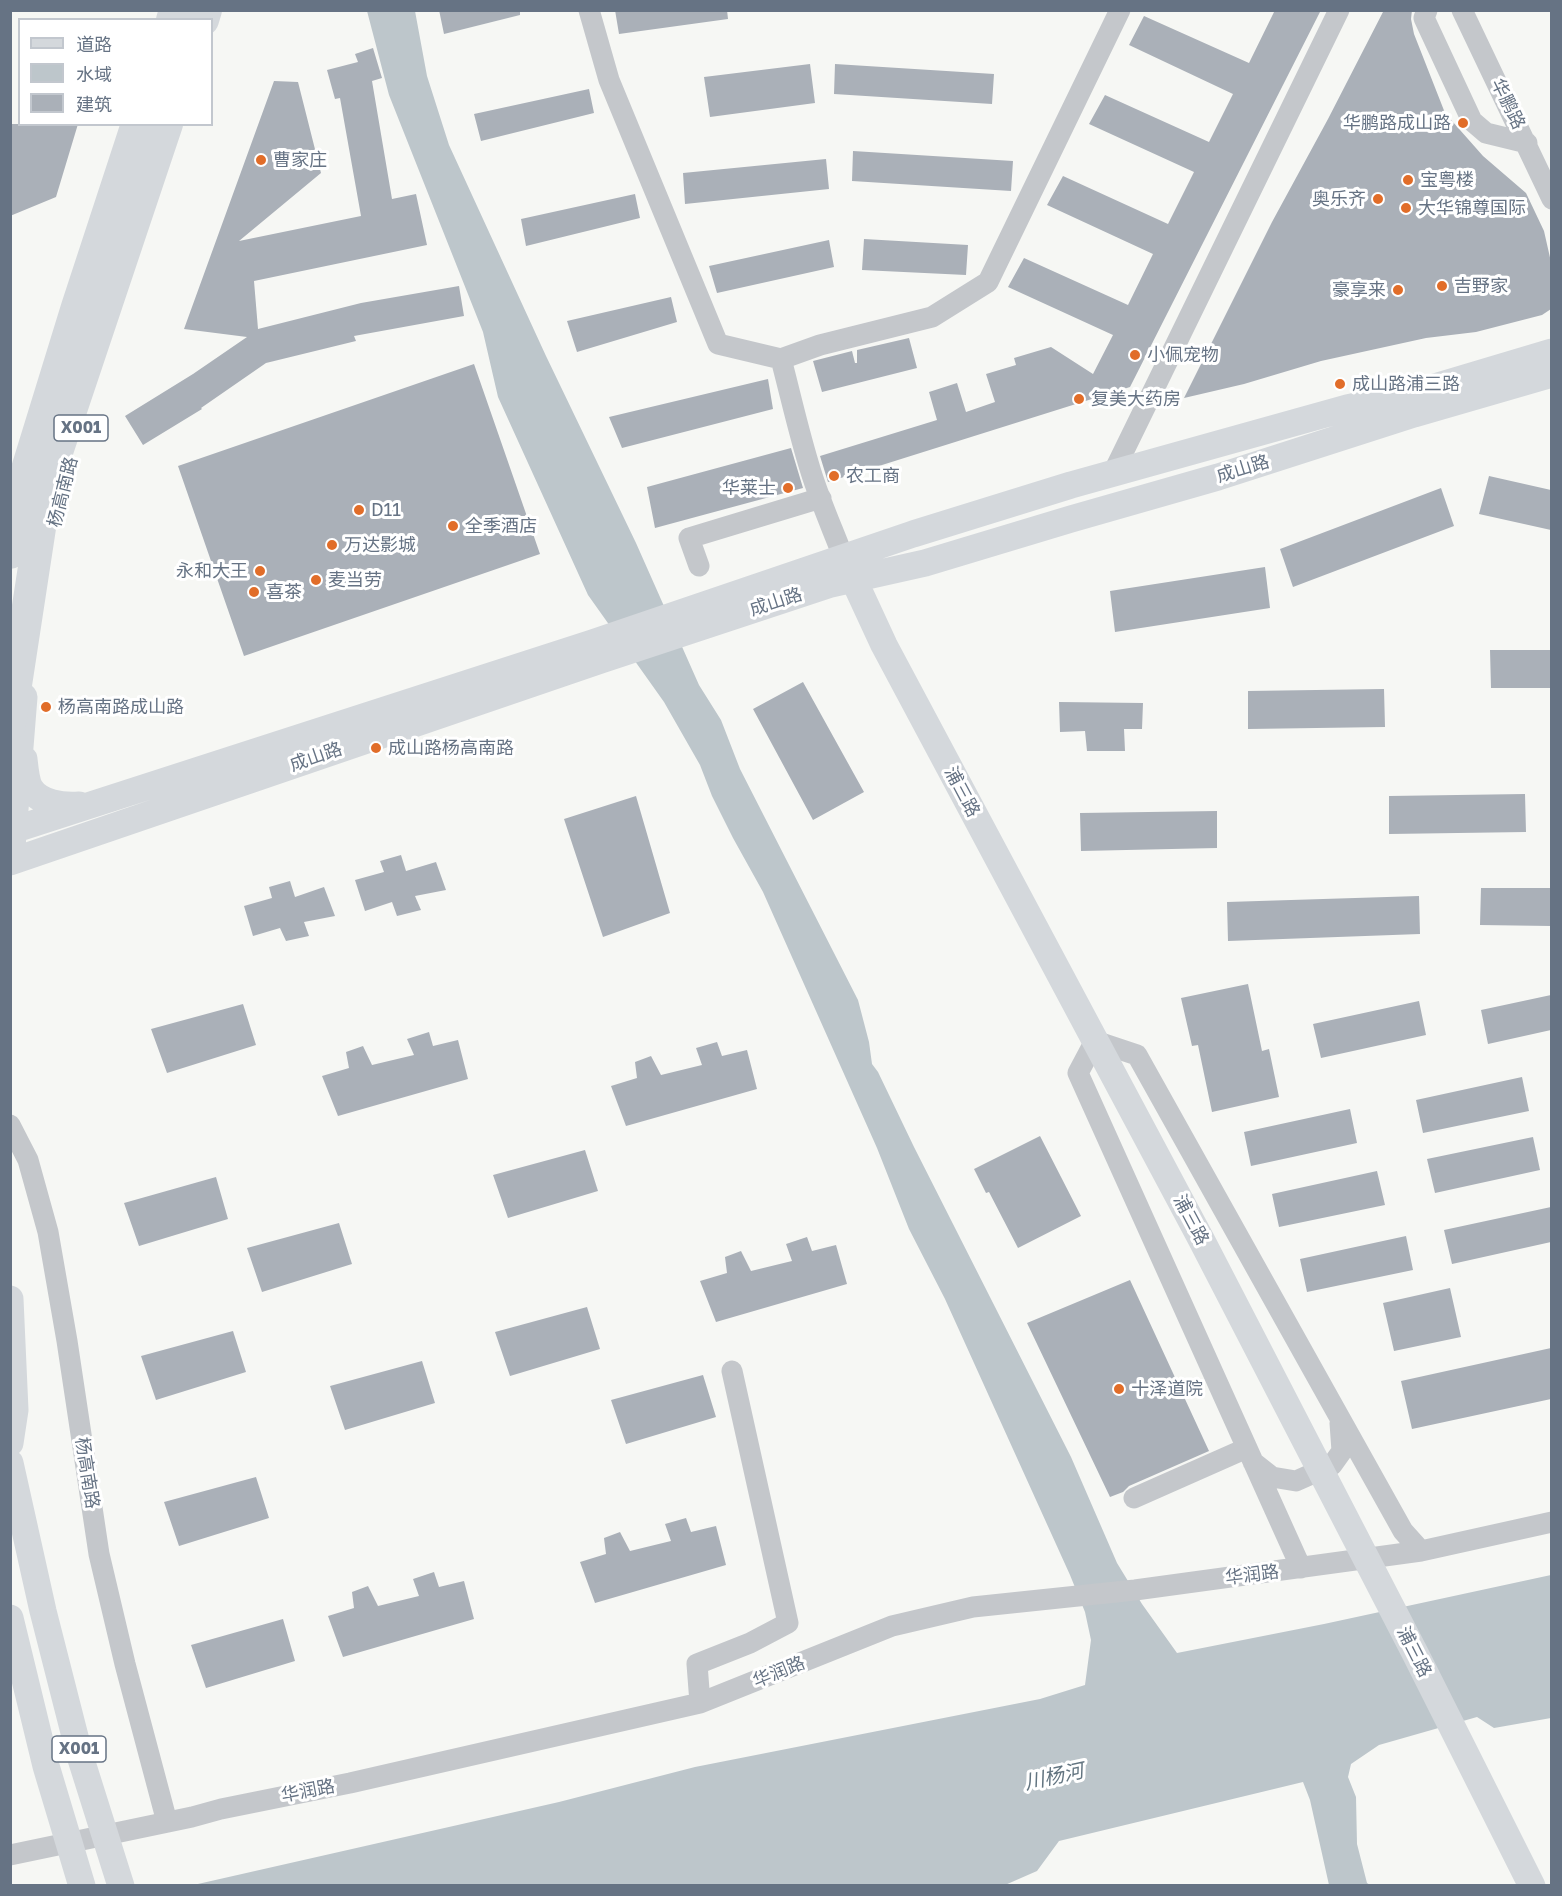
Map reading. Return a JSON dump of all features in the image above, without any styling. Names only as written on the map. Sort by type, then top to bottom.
[{"type":"highway","name":"X001","points":[[10,553],[24,479],[136,126]]},
{"type":"highway","name":"杨高南路","points":[[16,732],[46,482],[166,126]]},
{"type":"main road","name":"X001","points":[[10,477],[126,126]]},
{"type":"main road","name":"杨高南路","points":[[10,872],[16,732],[62,486],[179,126]]},
{"type":"main road","name":"成山路","points":[[11,862],[596,651],[676,624],[831,584],[848,569],[913,534],[1113,473],[1347,408],[1408,395],[1551,352]]},
{"type":"main road","name":"成山路","points":[[848,569],[925,563],[1218,477],[1414,414],[1551,374]]},
{"type":"main road","name":"浦三路","points":[[848,569],[884,645],[1201,1239],[1416,1654],[1532,1886]]},
{"type":"main road","name":"成山路","points":[[12,831],[596,651]]},
{"type":"main road","points":[[16,732],[30,788],[42,800],[69,806],[96,804]]},
{"type":"main road","points":[[10,1299],[15,1410],[10,1443]]},
{"type":"main road","name":"X001","points":[[10,1463],[43,1611],[80,1756],[121,1886]]},
{"type":"main road","name":"X001","points":[[10,1618],[46,1766],[82,1886]]},
{"type":"street","points":[[589,10],[609,80],[718,344],[781,359],[820,345],[932,317],[988,282],[1120,10]]},
{"type":"street","points":[[1113,473],[1339,10]]},
{"type":"street","points":[[1427,10],[1424,18],[1472,121],[1486,133],[1527,143]]},
{"type":"street","name":"华鹏路","points":[[1462,10],[1527,143],[1551,199]]},
{"type":"street","points":[[781,359],[798,428],[848,569]]},
{"type":"street","points":[[699,566],[689,538],[821,498]]},
{"type":"street","points":[[1301,1568],[1078,1073],[1095,1041],[1137,1055],[1403,1531],[1421,1551]]},
{"type":"street","name":"杨高南路","points":[[10,1125],[28,1160],[48,1232],[99,1554],[166,1822]]},
{"type":"street","points":[[700,1703],[697,1664],[750,1643],[788,1623],[732,1371]]},
{"type":"street","points":[[1250,1455],[1272,1478],[1296,1481],[1332,1465],[1342,1451],[1340,1417]]},
{"type":"street","points":[[1134,1498],[1250,1455]]},
{"type":"street","name":"华润路","points":[[10,1855],[361,1781],[700,1703],[892,1626],[973,1607],[1135,1590],[1421,1551],[1551,1522]]},
{"type":"water","name":"川杨河","points":[[367,11],[415,11],[427,76],[449,145],[546,356],[636,543],[699,685],[721,720],[740,769],[858,1000],[872,1064],[1071,1457],[1117,1563],[1142,1604],[1177,1653],[1551,1575],[1551,1718],[1494,1728],[1477,1717],[1379,1745],[1351,1764],[1348,1777],[1356,1797],[1357,1844],[1367,1883],[1370,1885],[1329,1885],[1310,1800],[1303,1782],[1059,1841],[1037,1871],[1005,1885],[189,1886],[559,1802],[695,1767],[1040,1699],[1085,1685],[1091,1640],[1085,1612],[1070,1575],[945,1299],[909,1229],[877,1148],[763,892],[712,796],[700,765],[664,702],[588,595],[498,397],[483,332],[389,95]]},
{"type":"building","points":[[439,10],[520,10],[520,15],[444,34]]},
{"type":"building","points":[[615,10],[727,10],[728,19],[619,34]]},
{"type":"building","points":[[1275,10],[1321,10],[1130,387],[828,482],[820,456],[937,420],[929,392],[957,383],[966,412],[995,402],[986,374],[1016,365],[1014,358],[1051,347],[1093,374],[1113,335],[1008,287],[1024,258],[1128,305],[1153,254],[1047,205],[1063,176],[1168,224],[1194,172],[1089,124],[1105,95],[1209,142],[1233,94],[1129,45],[1144,16],[1249,63]]},
{"type":"building","name":"大华锦尊国际","points":[[1384,10],[1412,10],[1414,34],[1445,113],[1483,156],[1526,193],[1544,231],[1551,262],[1551,309],[1542,315],[1476,332],[1426,338],[1321,361],[1244,384],[1184,398],[1272,222]]},
{"type":"building","points":[[373,48],[382,78],[372,81],[392,199],[416,194],[427,245],[254,281],[258,329],[361,303],[459,286],[464,316],[354,336],[356,341],[266,363],[202,409],[143,445],[125,416],[247,337],[184,329],[274,81],[298,82],[321,173],[239,241],[361,216],[340,98],[335,99],[327,70],[358,62],[355,54]]},
{"type":"building","points":[[810,64],[815,103],[710,117],[704,77]]},
{"type":"building","points":[[835,64],[994,74],[992,104],[834,94]]},
{"type":"building","points":[[589,89],[594,113],[481,141],[474,114]]},
{"type":"building","points":[[10,124],[77,126],[56,197],[10,216]]},
{"type":"building","points":[[853,151],[1013,161],[1011,191],[852,181]]},
{"type":"building","points":[[826,159],[829,189],[685,204],[683,173]]},
{"type":"building","points":[[635,194],[640,218],[526,246],[521,219]]},
{"type":"building","points":[[864,239],[968,245],[966,275],[862,270]]},
{"type":"building","points":[[829,240],[834,267],[717,293],[709,266]]},
{"type":"building","points":[[671,297],[677,322],[577,352],[567,321]]},
{"type":"building","points":[[909,338],[917,368],[822,392],[813,361],[852,351],[855,363],[857,363],[857,350]]},
{"type":"building","name":"D11","points":[[474,364],[540,554],[244,656],[178,466]]},
{"type":"building","points":[[768,379],[773,409],[622,448],[609,417]]},
{"type":"building","points":[[791,448],[803,488],[655,528],[647,487]]},
{"type":"building","points":[[1489,476],[1551,490],[1551,530],[1479,514]]},
{"type":"building","points":[[1441,488],[1454,526],[1293,587],[1280,549]]},
{"type":"building","points":[[1265,567],[1270,608],[1115,632],[1110,591]]},
{"type":"building","points":[[1490,650],[1551,650],[1551,688],[1491,688]]},
{"type":"building","points":[[803,682],[864,792],[813,820],[753,709]]},
{"type":"building","points":[[1384,689],[1385,727],[1248,729],[1248,691]]},
{"type":"building","points":[[1059,702],[1143,703],[1142,729],[1124,729],[1125,751],[1087,751],[1085,731],[1060,732]]},
{"type":"building","points":[[1525,794],[1526,832],[1389,834],[1389,796]]},
{"type":"building","points":[[636,796],[670,913],[603,937],[564,819]]},
{"type":"building","points":[[1217,811],[1217,848],[1081,851],[1080,813]]},
{"type":"building","points":[[401,855],[406,871],[436,862],[446,890],[415,896],[421,910],[397,916],[392,902],[365,911],[355,880],[384,872],[380,861]]},
{"type":"building","points":[[290,881],[295,897],[324,887],[335,916],[304,922],[309,936],[286,941],[280,928],[253,936],[244,906],[272,898],[269,887]]},
{"type":"building","points":[[1481,888],[1551,888],[1551,926],[1480,925]]},
{"type":"building","points":[[1419,896],[1420,934],[1228,941],[1227,902]]},
{"type":"building","points":[[1248,984],[1262,1051],[1269,1049],[1279,1097],[1212,1112],[1198,1045],[1192,1046],[1181,998]]},
{"type":"building","points":[[1551,995],[1551,1030],[1488,1044],[1481,1010]]},
{"type":"building","points":[[1419,1001],[1426,1035],[1321,1058],[1313,1024]]},
{"type":"building","points":[[243,1004],[256,1045],[167,1073],[151,1029]]},
{"type":"building","points":[[429,1032],[433,1046],[458,1040],[468,1079],[338,1116],[322,1076],[349,1068],[346,1052],[363,1046],[372,1065],[414,1055],[407,1039]]},
{"type":"building","points":[[717,1042],[722,1056],[747,1050],[757,1089],[626,1126],[611,1086],[637,1078],[635,1062],[651,1056],[661,1075],[702,1065],[696,1048]]},
{"type":"building","points":[[1522,1077],[1529,1111],[1423,1133],[1416,1100]]},
{"type":"building","points":[[1350,1109],[1357,1143],[1251,1166],[1244,1132]]},
{"type":"building","points":[[1040,1136],[1081,1216],[1018,1248],[989,1192],[986,1193],[974,1169]]},
{"type":"building","points":[[1533,1137],[1540,1170],[1435,1193],[1427,1159]]},
{"type":"building","points":[[585,1150],[598,1191],[508,1218],[493,1175]]},
{"type":"building","points":[[1377,1171],[1385,1205],[1279,1227],[1272,1194]]},
{"type":"building","points":[[216,1177],[228,1219],[139,1246],[124,1203]]},
{"type":"building","points":[[1551,1207],[1551,1242],[1452,1264],[1444,1230]]},
{"type":"building","points":[[339,1223],[352,1264],[262,1292],[247,1248]]},
{"type":"building","points":[[1406,1236],[1413,1270],[1307,1292],[1300,1259]]},
{"type":"building","points":[[807,1237],[812,1251],[836,1245],[847,1284],[716,1322],[700,1281],[727,1273],[725,1257],[741,1251],[751,1271],[792,1261],[786,1244]]},
{"type":"building","name":"十泽道院","points":[[1130,1280],[1209,1451],[1129,1486],[1123,1492],[1110,1497],[1027,1323]]},
{"type":"building","points":[[1450,1288],[1461,1337],[1394,1351],[1383,1303]]},
{"type":"building","points":[[587,1307],[600,1349],[510,1376],[495,1332]]},
{"type":"building","points":[[233,1331],[246,1372],[156,1400],[141,1356]]},
{"type":"building","points":[[1551,1348],[1551,1399],[1412,1429],[1401,1381]]},
{"type":"building","points":[[422,1361],[435,1403],[345,1430],[330,1386]]},
{"type":"building","points":[[703,1375],[716,1417],[626,1444],[611,1400]]},
{"type":"building","points":[[256,1477],[269,1518],[179,1546],[164,1502]]},
{"type":"building","points":[[686,1518],[691,1532],[716,1526],[726,1565],[595,1603],[580,1562],[606,1554],[604,1538],[620,1532],[630,1551],[671,1541],[665,1524]]},
{"type":"building","points":[[434,1572],[439,1587],[464,1581],[474,1619],[343,1657],[328,1616],[354,1608],[352,1592],[368,1586],[378,1606],[419,1596],[413,1579]]},
{"type":"building","points":[[283,1619],[295,1661],[206,1688],[191,1645]]},
{"type":"place","name":"华鹏路成山路","points":[[1463,123]]},
{"type":"place","name":"曹家庄","points":[[261,160]]},
{"type":"place","name":"宝粤楼","points":[[1408,180]]},
{"type":"place","name":"奥乐齐","points":[[1378,199]]},
{"type":"place","name":"大华锦尊国际","points":[[1406,208]]},
{"type":"place","name":"吉野家","points":[[1442,286]]},
{"type":"place","name":"豪享来","points":[[1398,290]]},
{"type":"place","name":"小佩宠物","points":[[1135,355]]},
{"type":"place","name":"成山路浦三路","points":[[1340,384]]},
{"type":"place","name":"复美大药房","points":[[1079,399]]},
{"type":"place","name":"农工商","points":[[834,476]]},
{"type":"place","name":"华莱士","points":[[788,488]]},
{"type":"place","name":"D11","points":[[359,510]]},
{"type":"place","name":"全季酒店","points":[[453,526]]},
{"type":"place","name":"万达影城","points":[[332,545]]},
{"type":"place","name":"永和大王","points":[[260,571]]},
{"type":"place","name":"麦当劳","points":[[316,580]]},
{"type":"place","name":"喜茶","points":[[254,592]]},
{"type":"place","name":"杨高南路成山路","points":[[46,707]]},
{"type":"place","name":"成山路杨高南路","points":[[376,748]]},
{"type":"place","name":"十泽道院","points":[[1119,1389]]}]
